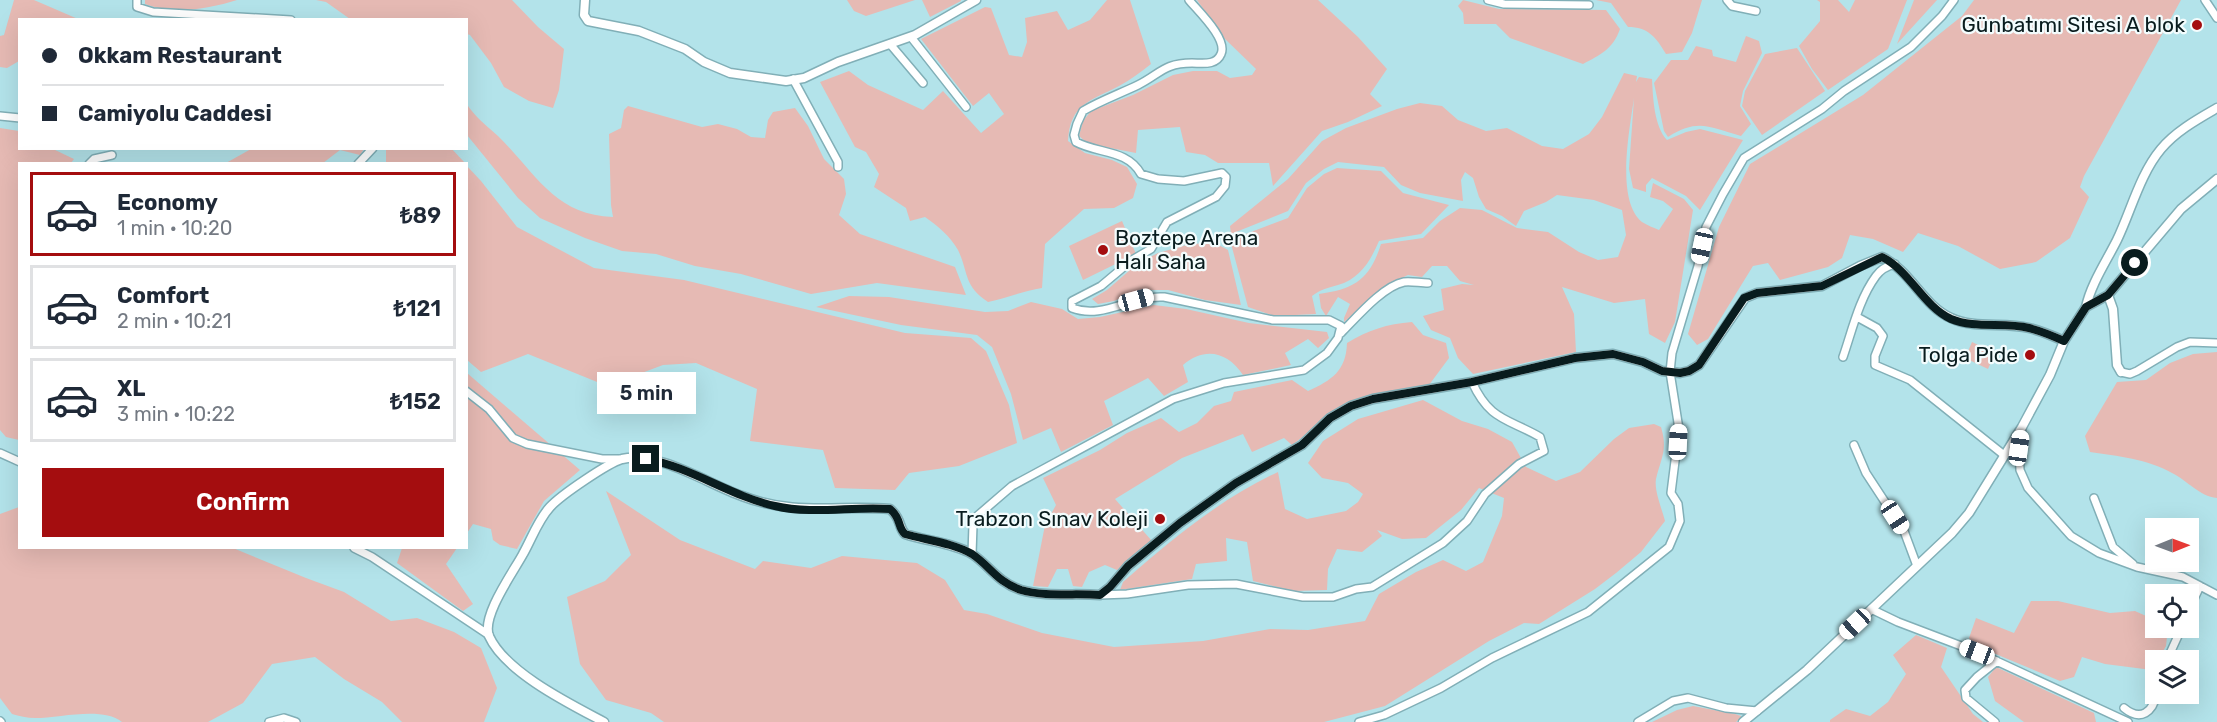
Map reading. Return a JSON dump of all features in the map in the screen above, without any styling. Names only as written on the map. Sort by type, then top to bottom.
[{"type":"street","points":[[137,0],[137,7],[153,12],[256,18]]},
{"type":"street","points":[[585,0],[584,15],[588,21],[639,31],[685,49],[704,62],[730,73],[786,81],[804,78],[838,62],[911,37],[976,0]]},
{"type":"street","points":[[1189,0],[1219,37],[1223,46],[1216,60],[1210,63],[1169,65],[1139,84],[1103,99],[1083,111],[1074,135],[1076,141],[1087,148],[1127,158],[1136,165],[1141,174],[1158,179],[1184,181],[1212,173],[1222,173],[1226,177],[1225,186],[1216,197],[1167,222],[1151,249],[1132,260],[1101,286],[1078,296],[1071,302],[1072,308],[1098,312],[1148,296],[1164,297],[1273,320],[1329,320],[1341,326],[1341,333]]},
{"type":"street","points":[[1727,0],[1732,6],[1756,11]]},
{"type":"street","points":[[1359,722],[1384,715],[1441,688],[1492,658],[1588,612],[1669,547],[1680,521],[1678,504],[1671,493],[1679,429],[1670,372],[1672,353],[1698,266],[1706,227],[1743,158],[1822,109],[1911,47],[1942,16],[1954,0]]},
{"type":"street","points":[[2205,0],[2217,18]]},
{"type":"street","points":[[1489,1],[1504,4],[1588,5]]},
{"type":"street","points":[[911,37],[966,107]]},
{"type":"street","points":[[891,44],[923,83]]},
{"type":"street","points":[[794,80],[838,162],[837,167]]},
{"type":"street","points":[[1743,722],[1807,670],[1952,533],[1969,513],[2022,427],[2050,375],[2064,341],[2086,307],[2088,297],[2125,223],[2150,165],[2162,148],[2177,134],[2217,108]]},
{"type":"street","points":[[0,116],[18,118]]},
{"type":"street","points":[[360,162],[371,150]]},
{"type":"street","points":[[91,162],[94,159],[112,155]]},
{"type":"street","points":[[2086,307],[2108,295],[2181,209],[2217,181]]},
{"type":"street","points":[[1100,595],[1128,566],[1180,523],[1236,483],[1302,445],[1330,418],[1351,406],[1373,399],[1472,382],[1575,358],[1613,354],[1643,362],[1662,371],[1680,373],[1689,371],[1699,365],[1744,298],[1757,293],[1822,286],[1882,257],[1895,264],[1947,317],[1960,322],[2028,328],[2064,341]]},
{"type":"street","points":[[1843,357],[1857,317],[1876,276],[1885,267],[1895,264]]},
{"type":"street","points":[[972,554],[973,525],[976,517],[1012,486],[1173,399],[1224,383],[1304,370],[1327,353],[1341,333],[1382,295],[1404,282],[1428,283]]},
{"type":"street","points":[[2108,295],[2113,309],[2117,365],[2121,372],[2130,374],[2137,371],[2177,347],[2190,342],[2217,343]]},
{"type":"street","points":[[1857,317],[1877,328],[1883,336],[1875,356],[1875,365],[1910,380],[2004,455]]},
{"type":"street","points":[[468,393],[489,409],[513,438],[527,444],[603,459],[646,459],[666,463],[742,496],[776,507],[807,510],[890,509],[898,515],[902,532],[905,534],[955,547],[972,554],[997,578],[1020,590],[1100,595],[1127,594],[1188,585],[1236,584],[1303,597],[1333,597],[1356,589],[1372,587],[1443,543],[1467,521],[1485,494],[1519,464],[1544,450],[1540,437],[1500,418],[1486,406],[1472,382]]},
{"type":"street","points":[[2022,427],[2019,448],[2020,470],[2028,488],[2071,536],[2099,553],[2137,567],[2183,577],[2217,595]]},
{"type":"street","points":[[1854,445],[1866,473],[1904,531],[1917,566]]},
{"type":"street","points":[[0,453],[18,461]]},
{"type":"street","points":[[489,635],[489,621],[495,603],[538,523],[550,507],[598,472],[622,459]]},
{"type":"street","points":[[2094,498],[2113,547],[2137,567]]},
{"type":"street","points":[[356,549],[372,557],[489,635],[506,659],[547,692],[604,722]]},
{"type":"street","points":[[1871,609],[1997,661],[2128,722]]},
{"type":"street","points":[[1995,722],[1966,698],[1965,690],[1997,661]]},
{"type":"street","points":[[1638,722],[1673,701],[1688,698],[1699,699],[1726,708],[1757,711]]},
{"type":"street","points":[[2124,708],[2130,714],[2139,717],[2145,716],[2153,704]]},
{"type":"street","points":[[269,722],[284,718],[296,722]]},
{"type":"shaded area","points":[[14,0],[34,0],[76,18],[18,18],[18,62],[7,68],[0,67],[0,36],[4,35]]},
{"type":"shaded area","points":[[145,0],[237,0],[203,8],[179,10],[145,4]]},
{"type":"shaded area","points":[[316,0],[512,0],[538,27],[564,49],[559,90],[553,108],[529,101],[504,87],[491,63],[468,34],[468,18],[349,18],[326,2]]},
{"type":"shaded area","points":[[847,0],[915,0],[866,16],[854,11]]},
{"type":"shaded area","points":[[922,0],[961,0],[961,1],[930,17]]},
{"type":"shaded area","points":[[1107,0],[1130,0],[1151,64],[1119,86],[1083,105],[1073,119],[1068,141],[1085,153],[1112,160],[1127,167],[1137,184],[1133,198],[1114,208],[1084,209],[1045,244],[1042,288],[988,302],[970,284],[958,250],[951,240],[925,217],[910,221],[906,208],[874,187],[879,174],[866,152],[855,147],[820,82],[849,71],[868,85],[923,110],[943,91],[981,133],[1004,114],[989,93],[973,106],[921,39],[985,7],[991,8],[1009,55],[1022,57],[1027,42],[1025,18],[1057,11],[1068,30],[1090,20]]},
{"type":"shaded area","points":[[1197,0],[1318,0],[1358,37],[1387,69],[1370,94],[1382,106],[1322,131],[1273,186],[1269,163],[1218,163],[1205,155],[1186,152],[1180,127],[1138,130],[1136,153],[1086,142],[1079,136],[1083,121],[1091,111],[1133,95],[1173,75],[1193,71],[1217,71],[1230,78],[1252,75],[1256,69],[1223,37]]},
{"type":"shaded area","points":[[1463,0],[1499,9],[1606,10],[1620,29],[1610,46],[1583,64],[1510,38],[1496,24],[1464,24],[1463,13],[1458,6]]},
{"type":"shaded area","points":[[1596,0],[1702,0],[1692,33],[1682,52],[1666,54],[1651,34],[1635,27],[1628,27],[1611,3]]},
{"type":"shaded area","points":[[1817,0],[1838,0],[1849,12],[1855,0],[1907,0],[1888,49],[1828,90],[1812,69],[1799,46],[1820,21],[1820,2]]},
{"type":"shaded area","points":[[1914,0],[1937,0],[1897,44]]},
{"type":"shaded area","points":[[1974,0],[2181,0],[2084,176],[2080,187],[2089,197],[2070,238],[2036,262],[2000,269],[1958,246],[1918,233],[1903,252],[1873,239],[1850,235],[1842,258],[1828,267],[1780,280],[1768,263],[1753,266],[1708,339],[1697,345],[1688,334],[1719,227],[1750,164],[1863,95],[1962,16]]},
{"type":"shaded area","points":[[1746,36],[1759,41],[1762,53],[1743,91],[1740,106],[1751,124],[1741,136],[1712,127],[1696,126],[1678,131],[1668,137],[1664,131],[1654,83],[1671,60],[1688,60],[1696,46],[1712,50],[1713,56],[1736,62]]},
{"type":"shaded area","points":[[1797,48],[1825,91],[1762,135],[1742,106],[1745,91],[1765,54]]},
{"type":"shaded area","points":[[1624,73],[1637,76],[1636,82],[1639,77],[1652,79],[1657,120],[1667,140],[1700,129],[1743,140],[1700,210],[1686,196],[1652,178],[1646,185],[1646,192],[1633,188],[1629,169],[1634,98],[1626,163],[1629,198],[1634,212],[1642,222],[1659,230],[1673,209],[1663,201],[1650,197],[1653,183],[1684,199],[1693,210],[1675,322],[1665,343],[1649,334],[1645,299],[1614,303],[1562,287],[1574,314],[1576,352],[1473,374],[1458,358],[1450,338],[1431,330],[1423,316],[1444,310],[1441,289],[1462,284],[1474,285],[1460,281],[1447,266],[1432,266],[1422,277],[1408,275],[1386,285],[1344,322],[1350,304],[1338,297],[1326,316],[1321,308],[1319,294],[1342,289],[1359,280],[1372,266],[1381,244],[1423,238],[1440,221],[1460,208],[1482,210],[1517,228],[1548,232],[1579,252],[1598,260],[1618,257],[1626,235],[1622,210],[1594,200],[1557,195],[1524,211],[1516,226],[1486,209],[1479,197],[1473,178],[1465,172],[1461,180],[1463,201],[1420,193],[1401,185],[1384,167],[1338,162],[1324,169],[1306,183],[1288,211],[1231,234],[1230,226],[1288,179],[1322,141],[1346,128],[1420,103],[1442,106],[1458,120],[1486,131],[1507,128],[1542,146],[1563,149],[1589,134],[1602,117]]},
{"type":"shaded area","points":[[468,106],[548,190],[561,200],[575,209],[613,217],[609,134],[621,128],[624,110],[628,106],[702,127],[718,124],[737,129],[751,137],[765,138],[768,120],[773,112],[795,108],[808,126],[824,159],[844,179],[846,194],[839,215],[860,234],[955,267],[966,295],[877,283],[811,294],[741,274],[695,266],[656,254],[622,251],[540,218],[518,198],[468,136]]},
{"type":"shaded area","points":[[0,128],[18,131],[18,150],[55,150],[74,159],[72,162],[18,162],[18,440],[6,437],[0,430]]},
{"type":"shaded area","points":[[249,150],[340,150],[324,162],[228,162]]},
{"type":"shaded area","points":[[340,150],[363,150],[360,155]]},
{"type":"shaded area","points":[[386,150],[453,150],[464,162],[386,162]]},
{"type":"shaded area","points":[[468,167],[517,227],[594,268],[684,280],[905,333],[971,338],[986,351],[1009,405],[1017,443],[959,466],[909,473],[895,490],[835,488],[823,450],[750,441],[757,389],[696,363],[663,365],[607,386],[528,354],[481,372],[468,361]]},
{"type":"shaded area","points":[[1337,168],[1381,171],[1403,193],[1449,205],[1421,234],[1379,241],[1368,262],[1353,278],[1312,296],[1316,314],[1274,316],[1248,307],[1230,240],[1288,218],[1307,188],[1324,174]]},
{"type":"shaded area","name":"Boztepe Arena Halı Saha","points":[[1122,221],[1136,254],[1083,280],[1069,246]]},
{"type":"shaded area","points":[[1215,243],[1228,250],[1241,305],[1205,300],[1168,290],[1140,290],[1114,301],[1098,304],[1092,299],[1107,290],[1138,263],[1158,253],[1190,244]]},
{"type":"shaded area","points":[[849,296],[889,297],[985,312],[1008,311],[1031,302],[1062,309],[1078,319],[1100,317],[1154,305],[1186,309],[1249,323],[1327,332],[1329,338],[1318,348],[1308,339],[1285,353],[1291,365],[1243,375],[1237,367],[1223,357],[1216,354],[1200,355],[1183,365],[1188,382],[1164,396],[1148,378],[1104,401],[1113,425],[1061,452],[1051,428],[1023,440],[1011,394],[992,347],[977,335],[901,325],[816,307]]},
{"type":"shaded area","points":[[1412,322],[1423,335],[1446,343],[1449,358],[1429,385],[1376,395],[1338,408],[1292,445],[1284,438],[1252,452],[1243,434],[1182,458],[1115,499],[1152,541],[1117,570],[1105,565],[1089,572],[1082,587],[1073,586],[1068,569],[1057,569],[1048,587],[1033,586],[1045,525],[1056,505],[1043,478],[1100,450],[1127,433],[1161,418],[1179,432],[1197,423],[1214,406],[1231,401],[1234,392],[1292,380],[1308,391],[1324,383],[1341,368],[1347,343],[1378,328]]},
{"type":"shaded area","points":[[1972,342],[1995,353],[1988,369],[1965,358]]},
{"type":"shaded area","points":[[2217,352],[2217,498],[2205,494],[2178,476],[2153,464],[2090,452],[2085,436],[2117,382],[2146,380],[2170,363],[2193,354]]},
{"type":"shaded area","points":[[468,374],[580,470],[544,501],[517,549],[500,545],[493,540],[491,529],[473,524],[468,532]]},
{"type":"shaded area","points":[[1423,400],[1462,421],[1488,429],[1512,442],[1526,467],[1556,481],[1580,472],[1614,439],[1629,428],[1654,424],[1661,427],[1664,448],[1656,484],[1665,521],[1641,552],[1595,589],[1539,624],[1524,623],[1489,641],[1385,706],[1324,722],[664,722],[651,713],[606,700],[580,664],[567,597],[605,581],[631,555],[606,491],[680,540],[755,569],[763,561],[811,568],[842,556],[917,563],[945,580],[964,610],[987,614],[1042,633],[1114,647],[1203,641],[1270,629],[1308,630],[1365,621],[1379,594],[1416,572],[1443,560],[1466,571],[1483,562],[1502,516],[1504,498],[1479,488],[1461,510],[1426,538],[1402,539],[1377,530],[1382,536],[1362,552],[1337,549],[1328,569],[1327,590],[1294,591],[1253,581],[1247,542],[1226,538],[1227,561],[1196,564],[1192,579],[1120,590],[1123,582],[1197,521],[1236,495],[1278,472],[1285,509],[1307,519],[1346,511],[1358,502],[1363,494],[1348,483],[1322,478],[1308,463],[1323,441],[1358,419]]},
{"type":"shaded area","points":[[18,507],[18,549],[235,549],[344,592],[391,621],[417,618],[454,632],[481,648],[497,688],[484,722],[402,722],[382,702],[344,679],[315,657],[272,664],[243,703],[208,722],[122,722],[114,717],[92,714],[35,718],[12,714],[0,698],[0,514]]},
{"type":"shaded area","points":[[402,549],[456,549],[446,564],[473,604],[463,611],[397,563]]},
{"type":"shaded area","points":[[2031,601],[2058,601],[2110,613],[2135,611],[2145,616],[2145,638],[2167,638],[2164,650],[2145,650],[2145,669],[2105,664],[2082,657],[2074,677],[2060,681],[1974,645],[1969,638],[1976,618],[2014,633]]},
{"type":"shaded area","points":[[1916,635],[1947,648],[1941,667],[1973,714],[1983,722],[1830,722],[1846,709],[1870,716],[1888,702],[1906,674],[1893,655]]},
{"type":"shaded area","points":[[1996,667],[2094,713],[2096,722],[2024,722],[1995,701],[1988,677]]},
{"type":"shaded area","points":[[1693,706],[1735,714],[1741,718],[1736,722],[1652,722],[1677,710]]},
{"type":"place","name":"Günbatımı Sitesi A blok","points":[[2197,25]]},
{"type":"place","name":"Boztepe Arena Halı Saha","points":[[1103,250]]},
{"type":"place","name":"Tolga Pide","points":[[2030,355]]},
{"type":"place","name":"Trabzon Sınav Koleji","points":[[1160,519]]},
{"type":"route","points":[[646,459],[666,463],[742,496],[776,507],[807,510],[890,509],[898,515],[902,532],[905,534],[955,547],[972,554],[997,578],[1020,590],[1100,595],[1128,566],[1180,523],[1236,483],[1302,445],[1330,418],[1351,406],[1373,399],[1472,382],[1575,358],[1613,354],[1643,362],[1662,371],[1680,373],[1689,371],[1699,365],[1744,298],[1757,293],[1783,289],[1822,286],[1882,257],[1895,264],[1947,317],[1960,322],[2028,328],[2064,341],[2086,307],[2108,295],[2135,263]]}]
